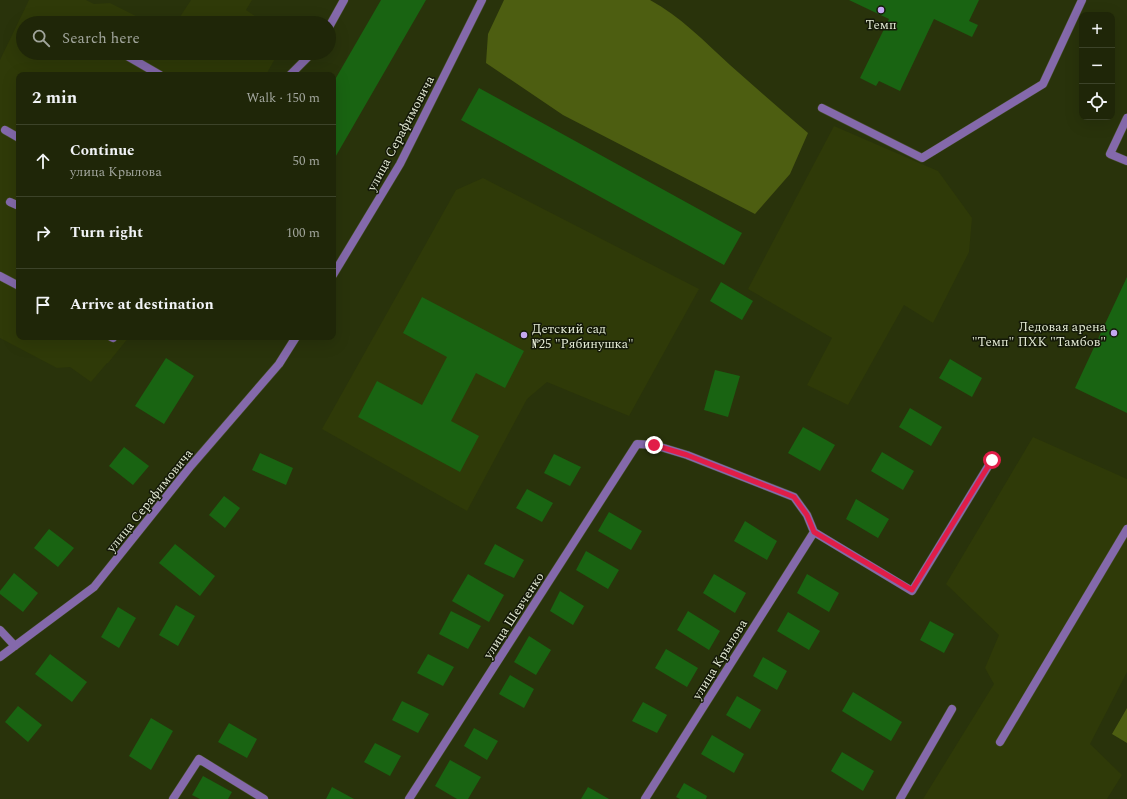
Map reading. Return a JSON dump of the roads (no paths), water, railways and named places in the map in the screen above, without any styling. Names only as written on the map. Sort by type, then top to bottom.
[{"type":"street","points":[[335,16],[344,0]]},
{"type":"street","name":"улица Серафимовича","points":[[336,270],[400,164],[482,0]]},
{"type":"street","points":[[822,108],[922,158],[1043,84],[1082,0]]},
{"type":"street","points":[[134,60],[155,72]]},
{"type":"street","points":[[293,72],[305,60]]},
{"type":"street","points":[[1127,118],[1110,154],[1127,161]]},
{"type":"street","points":[[5,130],[16,136]]},
{"type":"street","points":[[10,202],[16,205]]},
{"type":"street","points":[[0,276],[16,284]]},
{"type":"street","name":"улица Серафимовича","points":[[0,657],[94,587],[190,467],[280,364],[294,340]]},
{"type":"street","name":"улица Шевченко","points":[[409,799],[637,444],[654,445],[687,455],[794,497],[807,515],[814,532]]},
{"type":"street","points":[[814,532],[912,590],[992,460]]},
{"type":"street","points":[[1000,742],[1127,530]]},
{"type":"street","name":"улица Крылова","points":[[645,799],[814,532]]},
{"type":"street","points":[[0,630],[16,646]]},
{"type":"street","points":[[900,799],[952,709]]},
{"type":"street","points":[[173,799],[199,759],[264,799]]},
{"type":"place","name":"Темп","points":[[881,10]]},
{"type":"place","name":"Ледовая арена \"Темп\" ПХК \"Тамбов\"","points":[[1114,333]]},
{"type":"place","name":"Детский сад №25 \"Рябинушка\"","points":[[524,335]]}]
